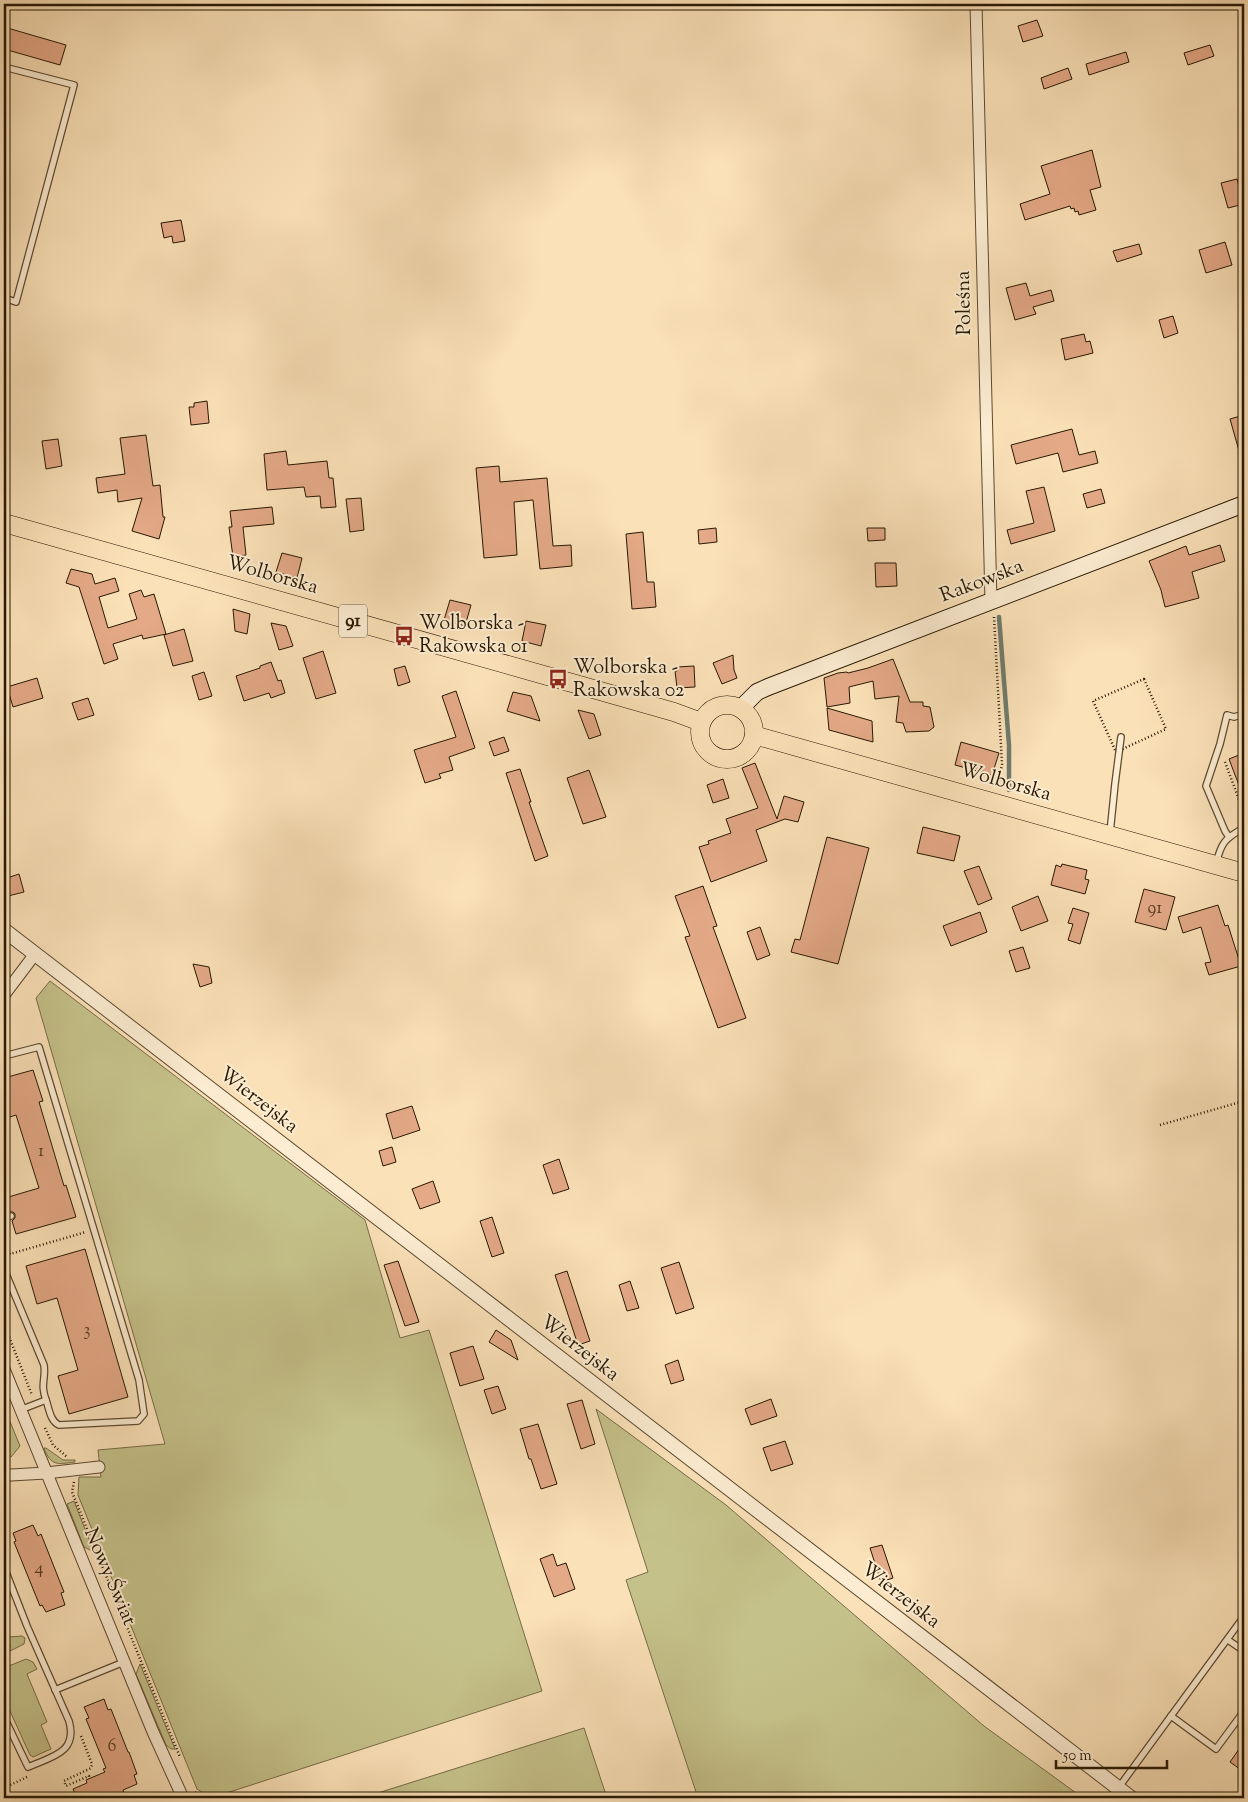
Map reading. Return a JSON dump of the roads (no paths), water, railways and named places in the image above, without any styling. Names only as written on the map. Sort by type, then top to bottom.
[{"type":"main road","name":"Rakowska","points":[[741,708],[757,692],[1244,504]]},
{"type":"main road","name":"Wolborska","points":[[4,524],[674,712],[701,722]]},
{"type":"main road","points":[[734,705],[741,708],[753,723],[754,735],[752,743],[742,755],[727,759],[712,755],[702,744],[699,729],[705,715],[718,706],[734,705]]},
{"type":"main road","name":"Wolborska","points":[[754,735],[1244,873]]},
{"type":"street","name":"Poleśna","points":[[976,4],[990,601]]},
{"type":"street","name":"Wierzejska","points":[[4,930],[1131,1798]]},
{"type":"street","points":[[4,995],[35,954]]},
{"type":"street","name":"Nowy Świat","points":[[4,1369],[124,1662],[183,1798]]},
{"type":"street","points":[[11,1475],[99,1467]]},
{"type":"lane","points":[[4,67],[74,85],[16,302],[4,298]]},
{"type":"lane","points":[[1229,837],[1206,786],[1220,744],[1227,715],[1234,717],[1244,714]]},
{"type":"lane","points":[[1110,835],[1121,737]]},
{"type":"lane","points":[[1215,866],[1220,848],[1229,837],[1244,828]]},
{"type":"lane","points":[[4,1056],[39,1047],[139,1380],[144,1414],[138,1421],[59,1425],[55,1423],[42,1387],[45,1371],[44,1365],[4,1269]]},
{"type":"lane","points":[[4,1218],[10,1216]]},
{"type":"lane","points":[[20,1410],[46,1400]]},
{"type":"lane","points":[[4,1567],[72,1730],[72,1737],[69,1744],[60,1753],[28,1767],[4,1717]]},
{"type":"lane","points":[[1118,1789],[1228,1640],[1242,1618]]},
{"type":"lane","points":[[1228,1640],[1244,1651]]},
{"type":"lane","points":[[55,1690],[124,1662]]},
{"type":"lane","points":[[1171,1716],[1216,1749],[1244,1710]]},
{"type":"waterway","points":[[999,617],[1009,745],[1009,790]]},
{"type":"place","name":"Wolborska - Rakowska 01","points":[[404,636]]},
{"type":"place","name":"Wolborska - Rakowska 02","points":[[558,679]]}]
